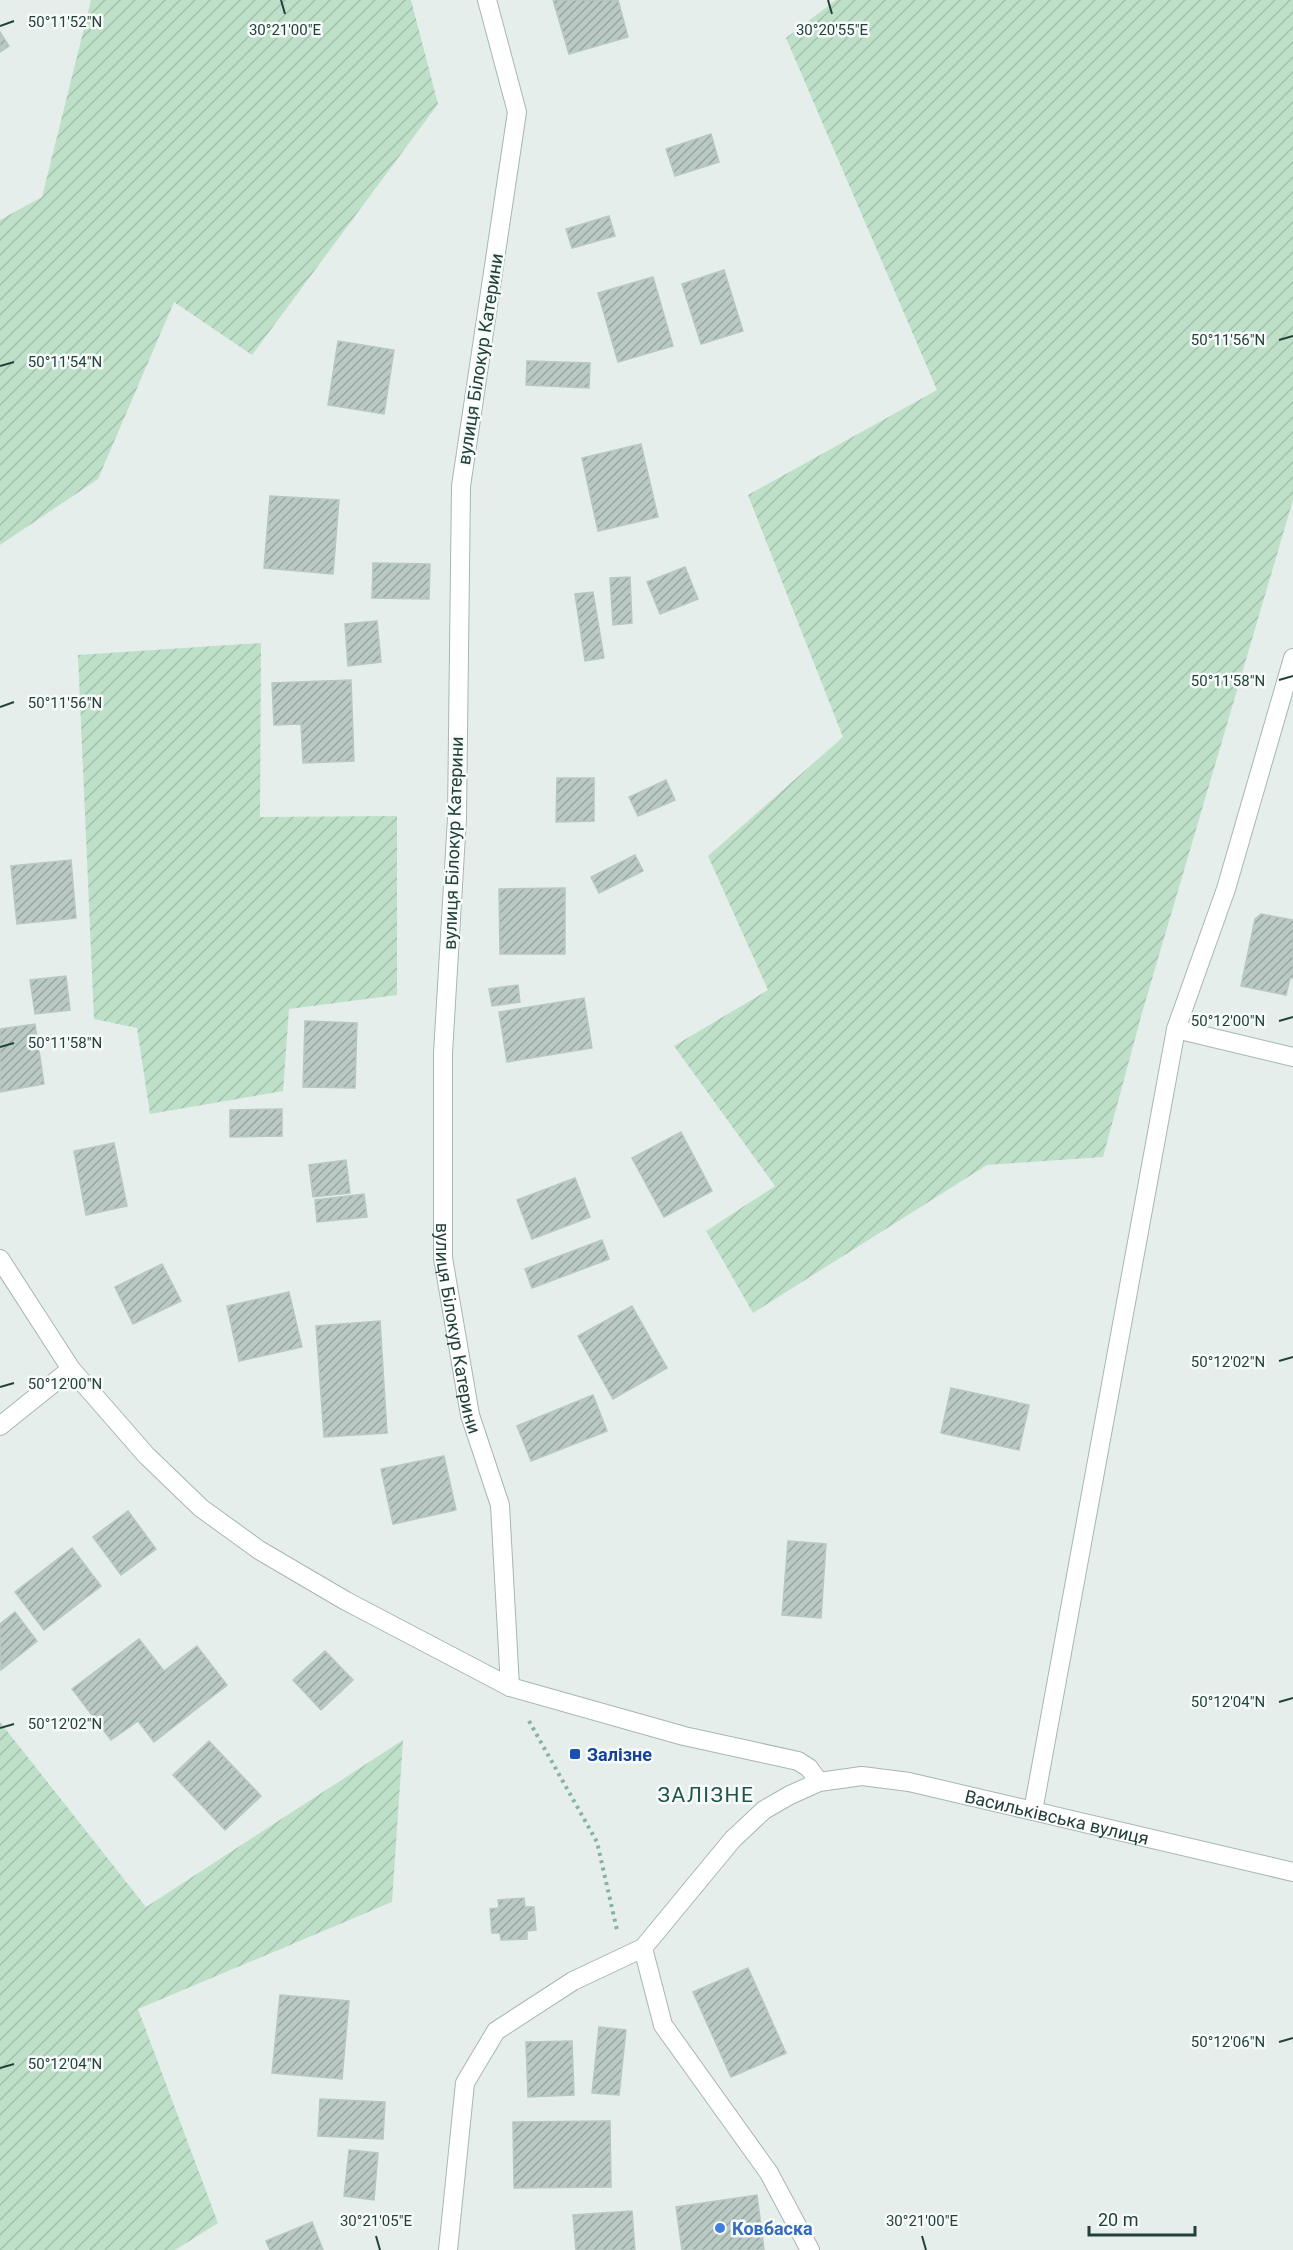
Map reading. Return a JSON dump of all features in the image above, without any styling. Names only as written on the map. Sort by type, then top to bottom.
[{"type":"street","name":"вулиця Білокур Катерини","points":[[487,0],[517,112],[460,486],[457,818],[443,1053],[443,1258],[470,1415],[500,1505],[510,1687]]},
{"type":"street","points":[[1033,1811],[1176,1029],[1226,890],[1293,658]]},
{"type":"street","points":[[1176,1029],[1293,1057]]},
{"type":"street","points":[[0,1259],[71,1370],[146,1455],[201,1508],[259,1550],[346,1601],[510,1687],[684,1736],[770,1753],[798,1761],[809,1768],[819,1782]]},
{"type":"street","points":[[0,1426],[71,1370]]},
{"type":"street","name":"Васильківська вулиця","points":[[643,1948],[733,1839],[764,1810],[819,1782],[862,1776],[909,1782],[1293,1872]]},
{"type":"street","points":[[448,2250],[465,2083],[496,2031],[573,1981],[643,1948],[663,2025],[769,2173],[810,2250]]},
{"type":"path","points":[[510,1687],[597,1842],[624,1958]]},
{"type":"green space","points":[[91,0],[411,0],[438,104],[252,355],[174,302],[98,479],[0,545],[0,220],[42,197]]},
{"type":"green space","points":[[836,0],[1293,0],[1293,500],[1142,1013],[1103,1157],[987,1165],[753,1313],[706,1231],[775,1186],[674,1046],[768,990],[708,856],[843,737],[748,495],[937,390],[786,38]]},
{"type":"green space","points":[[261,643],[260,817],[397,816],[397,995],[289,1009],[283,1091],[150,1114],[137,1028],[94,1019],[78,655]]},
{"type":"green space","points":[[0,1722],[146,1907],[403,1740],[392,1902],[138,2009],[218,2223],[175,2250],[0,2250]]},
{"type":"building","points":[[553,0],[618,0],[628,37],[569,54]]},
{"type":"building","points":[[0,32],[9,46],[0,52]]},
{"type":"building","points":[[711,134],[719,162],[675,176],[666,149]]},
{"type":"building","points":[[609,216],[615,236],[572,248],[566,229]]},
{"type":"building","points":[[724,270],[743,331],[701,344],[682,284]]},
{"type":"building","points":[[653,277],[673,346],[618,362],[598,293]]},
{"type":"building","points":[[338,341],[394,350],[384,414],[328,405]]},
{"type":"building","points":[[527,361],[590,363],[589,388],[526,385]]},
{"type":"building","points":[[641,444],[658,517],[598,531],[582,458]]},
{"type":"building","points":[[270,496],[339,500],[333,574],[264,568]]},
{"type":"building","points":[[373,563],[430,564],[429,599],[372,598]]},
{"type":"building","points":[[685,567],[698,599],[660,614],[647,582]]},
{"type":"building","points":[[630,577],[632,623],[613,625],[610,578]]},
{"type":"building","points":[[593,592],[604,658],[585,661],[575,594]]},
{"type":"building","points":[[377,621],[381,662],[348,666],[345,624]]},
{"type":"building","points":[[351,680],[354,761],[303,763],[301,724],[274,725],[272,683]]},
{"type":"building","points":[[557,778],[594,778],[594,821],[556,822]]},
{"type":"building","points":[[666,780],[675,800],[638,816],[629,797]]},
{"type":"building","points":[[635,855],[643,871],[599,893],[591,877]]},
{"type":"building","points":[[71,860],[76,918],[17,924],[11,866]]},
{"type":"building","points":[[565,888],[565,954],[500,954],[499,889]]},
{"type":"building","points":[[1261,914],[1293,920],[1293,978],[1290,978],[1286,995],[1241,986],[1255,919]]},
{"type":"building","points":[[66,976],[70,1010],[35,1014],[30,980]]},
{"type":"building","points":[[518,985],[520,1002],[492,1006],[489,989]]},
{"type":"building","points":[[584,998],[592,1048],[507,1062],[499,1012]]},
{"type":"building","points":[[305,1021],[357,1023],[355,1088],[303,1087]]},
{"type":"building","points":[[35,1024],[44,1084],[0,1092],[0,1029]]},
{"type":"building","points":[[282,1109],[282,1136],[230,1137],[230,1110]]},
{"type":"building","points":[[681,1132],[712,1191],[664,1217],[632,1158]]},
{"type":"building","points":[[114,1143],[127,1206],[86,1215],[74,1151]]},
{"type":"building","points":[[346,1160],[350,1193],[313,1197],[309,1165]]},
{"type":"building","points":[[575,1178],[590,1217],[532,1239],[517,1200]]},
{"type":"building","points":[[364,1194],[367,1217],[317,1222],[315,1200]]},
{"type":"building","points":[[602,1240],[609,1259],[532,1288],[525,1269]]},
{"type":"building","points":[[162,1264],[181,1301],[133,1324],[115,1287]]},
{"type":"building","points":[[289,1292],[302,1347],[239,1361],[227,1306]]},
{"type":"building","points":[[632,1306],[667,1368],[613,1399],[578,1336]]},
{"type":"building","points":[[380,1321],[387,1433],[324,1437],[316,1326]]},
{"type":"building","points":[[951,1388],[1029,1405],[1019,1450],[941,1433]]},
{"type":"building","points":[[593,1395],[607,1431],[531,1461],[517,1426]]},
{"type":"building","points":[[444,1456],[456,1510],[393,1524],[381,1469]]},
{"type":"building","points":[[128,1511],[156,1549],[121,1575],[93,1537]]},
{"type":"building","points":[[788,1541],[826,1544],[821,1618],[782,1615]]},
{"type":"building","points":[[72,1548],[101,1586],[44,1630],[15,1592]]},
{"type":"building","points":[[15,1612],[37,1641],[1,1670],[0,1624]]},
{"type":"building","points":[[139,1639],[164,1671],[197,1646],[227,1685],[154,1742],[138,1721],[111,1740],[72,1689]]},
{"type":"building","points":[[325,1651],[353,1680],[321,1710],[293,1680]]},
{"type":"building","points":[[209,1741],[261,1796],[225,1830],[173,1775]]},
{"type":"building","points":[[524,1898],[525,1907],[534,1907],[536,1930],[527,1931],[527,1939],[501,1940],[500,1933],[492,1933],[490,1909],[499,1908],[498,1900]]},
{"type":"building","points":[[748,1968],[786,2053],[731,2077],[693,1992]]},
{"type":"building","points":[[280,1995],[349,2001],[342,2079],[272,2073]]},
{"type":"building","points":[[599,2027],[626,2030],[619,2095],[592,2093]]},
{"type":"building","points":[[572,2041],[574,2095],[528,2097],[526,2042]]},
{"type":"building","points":[[320,2099],[385,2102],[383,2139],[318,2136]]},
{"type":"building","points":[[610,2121],[611,2187],[514,2188],[513,2122]]},
{"type":"building","points":[[349,2150],[378,2153],[374,2200],[344,2196]]},
{"type":"building","name":"Ковбаска","points":[[757,2195],[764,2250],[682,2250],[676,2207]]},
{"type":"building","points":[[632,2211],[635,2250],[576,2250],[573,2215]]},
{"type":"building","points":[[312,2222],[323,2250],[270,2250],[266,2241]]},
{"type":"place","name":"Залізне","points":[[575,1754]]},
{"type":"place","name":"Ковбаска","points":[[720,2228]]},
{"type":"district","name":"ЗАЛІЗНЕ","points":[[706,1795]]}]
